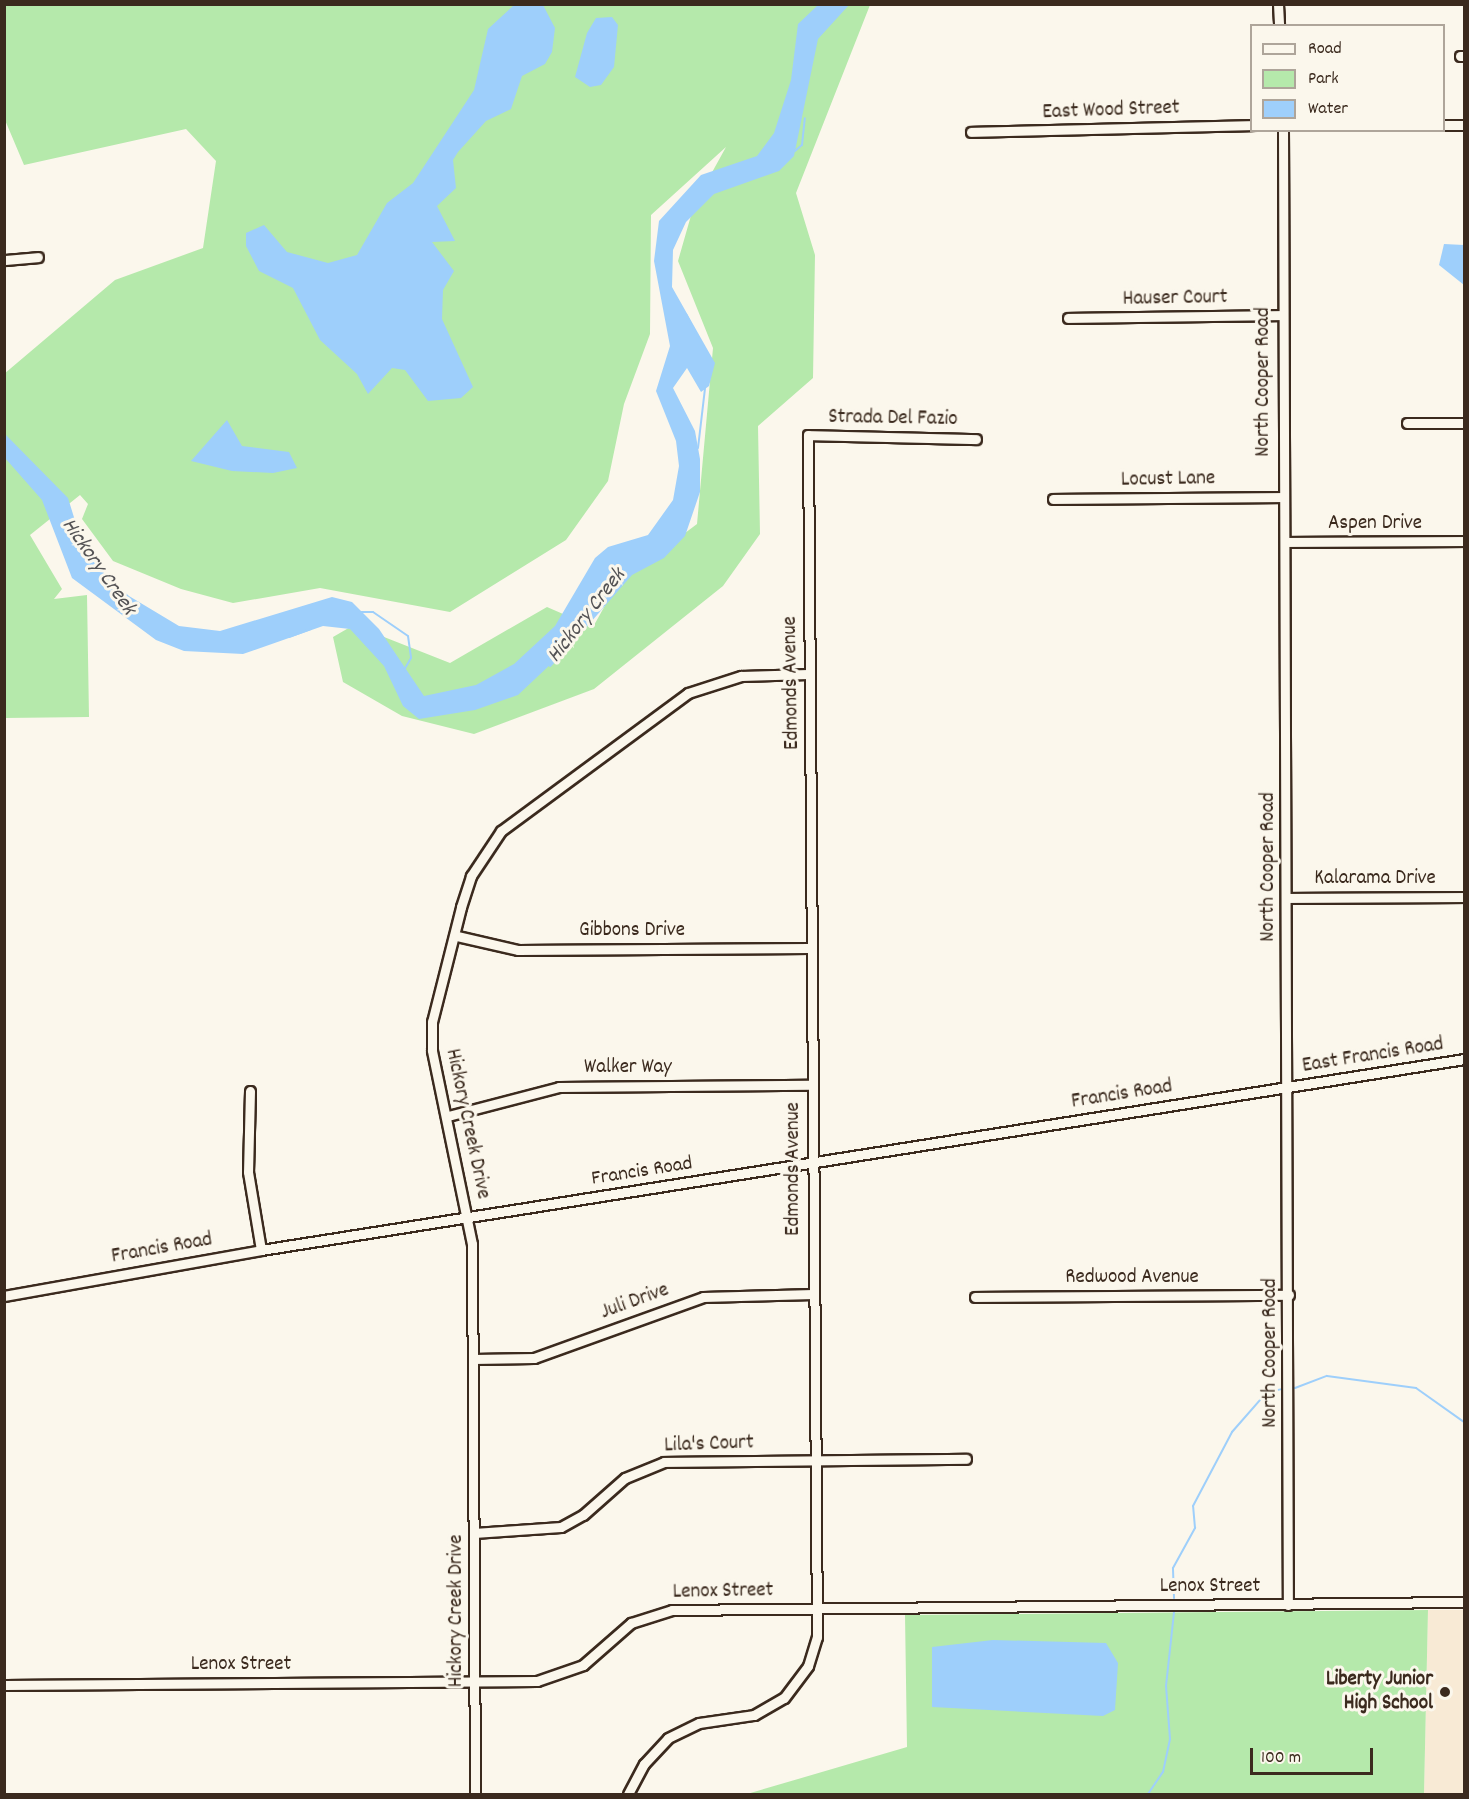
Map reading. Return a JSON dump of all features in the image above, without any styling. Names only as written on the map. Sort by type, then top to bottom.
[{"type":"street","points":[[1278,4],[1279,24]]},
{"type":"street","name":"East Wood Street","points":[[971,132],[1250,125]]},
{"type":"street","points":[[1445,125],[1464,125]]},
{"type":"street","name":"North Cooper Road","points":[[1283,132],[1282,315],[1289,1295],[1288,1605]]},
{"type":"street","points":[[4,260],[38,257]]},
{"type":"street","name":"Hauser Court","points":[[1068,318],[1282,315]]},
{"type":"street","points":[[1407,423],[1464,423]]},
{"type":"street","name":"Strada Del Fazio","points":[[808,435],[976,439]]},
{"type":"street","name":"Edmonds Avenue","points":[[628,1794],[645,1764],[668,1738],[699,1723],[754,1715],[790,1692],[814,1653],[818,1608],[809,948],[808,435]]},
{"type":"street","name":"Locust Lane","points":[[1053,499],[1283,497]]},
{"type":"street","name":"Aspen Drive","points":[[1285,542],[1464,541]]},
{"type":"street","name":"Hickory Creek Drive","points":[[475,1794],[473,1359],[469,1218],[448,1116],[435,1073],[432,1022],[457,936],[471,876],[501,831],[522,813],[688,693],[741,676],[808,674]]},
{"type":"street","name":"Kalarama Drive","points":[[1286,898],[1464,897]]},
{"type":"street","name":"Gibbons Drive","points":[[457,936],[518,950],[809,948]]},
{"type":"street","name":"East Francis Road","points":[[1287,1088],[1464,1059]]},
{"type":"street","name":"Walker Way","points":[[448,1116],[559,1087],[811,1085]]},
{"type":"street","name":"Francis Road","points":[[4,1296],[261,1250],[1287,1088]]},
{"type":"street","points":[[250,1091],[248,1172],[261,1250]]},
{"type":"street","name":"Juli Drive","points":[[473,1359],[534,1358],[703,1297],[813,1294]]},
{"type":"street","name":"Redwood Avenue","points":[[975,1297],[1289,1295]]},
{"type":"street","name":"Lila's Court","points":[[474,1533],[561,1527],[584,1515],[625,1478],[652,1465],[966,1459]]},
{"type":"street","name":"Lenox Street","points":[[4,1685],[537,1682],[565,1675],[631,1623],[662,1612],[818,1608],[1464,1602]]},
{"type":"shaded area","name":"Liberty Junior High School","points":[[1428,1610],[1464,1610],[1464,1794],[1424,1794]]},
{"type":"green space","points":[[5,5],[870,5],[796,193],[815,255],[813,378],[758,426],[760,534],[723,586],[594,689],[474,734],[402,716],[343,682],[333,637],[359,622],[379,635],[450,663],[547,607],[593,627],[617,584],[697,524],[713,348],[678,261],[694,205],[726,147],[651,215],[650,334],[624,404],[608,481],[566,540],[450,612],[320,588],[233,603],[181,589],[113,561],[82,519],[88,504],[80,495],[30,535],[62,589],[54,599],[87,595],[89,717],[5,718],[4,374],[115,280],[203,248],[216,161],[186,129],[24,165],[5,120]]},
{"type":"green space","points":[[1428,1610],[1424,1794],[747,1794],[907,1747],[905,1615]]},
{"type":"water","points":[[543,5],[555,28],[552,52],[545,64],[522,76],[511,109],[486,121],[458,152],[453,160],[456,188],[437,206],[455,241],[432,242],[454,271],[443,290],[442,319],[473,387],[461,398],[428,401],[405,370],[392,368],[368,394],[357,374],[320,340],[293,288],[259,271],[246,246],[246,233],[264,225],[287,252],[328,263],[357,255],[387,203],[413,183],[474,90],[488,29],[513,6]]},
{"type":"water","points":[[818,5],[849,5],[818,39],[794,156],[779,171],[714,194],[686,222],[673,250],[672,287],[715,363],[709,386],[701,392],[687,368],[673,388],[695,431],[700,459],[700,492],[685,536],[664,558],[632,575],[570,646],[518,695],[475,710],[419,719],[403,706],[384,666],[350,629],[323,626],[243,654],[184,651],[156,640],[72,578],[42,500],[5,458],[5,434],[68,498],[86,556],[129,596],[179,626],[220,631],[332,597],[352,602],[379,629],[424,696],[476,685],[514,664],[555,626],[595,558],[608,547],[648,535],[673,500],[679,466],[676,441],[656,391],[670,346],[654,261],[659,221],[701,175],[757,156],[774,133],[791,80],[798,24]]},
{"type":"water","points":[[612,17],[618,25],[614,67],[601,85],[590,87],[575,77],[587,33],[596,18]]},
{"type":"water","points":[[1444,244],[1464,245],[1464,285],[1439,265]]},
{"type":"water","points":[[227,420],[242,446],[289,452],[297,468],[273,473],[232,471],[191,461]]},
{"type":"water","points":[[993,1640],[1106,1643],[1118,1663],[1115,1710],[1103,1716],[932,1707],[932,1647]]},
{"type":"waterway","name":"Hickory Creek","points":[[795,151],[802,145],[805,118]]},
{"type":"waterway","name":"Hickory Creek","points":[[686,314],[698,338]]},
{"type":"waterway","name":"Hickory Creek","points":[[698,448],[705,388]]},
{"type":"waterway","name":"Hickory Creek","points":[[84,548],[94,564]]},
{"type":"waterway","name":"Hickory Creek","points":[[360,612],[373,612],[408,636],[411,658],[403,672]]},
{"type":"waterway","name":"Hickory Creek","points":[[289,637],[311,629]]},
{"type":"waterway","name":"Hickory Creek","points":[[550,666],[562,653]]},
{"type":"waterway","points":[[1295,1388],[1327,1376],[1416,1388],[1464,1422]]},
{"type":"waterway","points":[[1174,1598],[1173,1568],[1195,1528],[1193,1506],[1232,1432],[1267,1392],[1282,1389]]},
{"type":"waterway","points":[[1148,1794],[1163,1772],[1170,1739],[1166,1686],[1174,1612]]},
{"type":"place","name":"Liberty Junior High School","points":[[1445,1692]]}]
